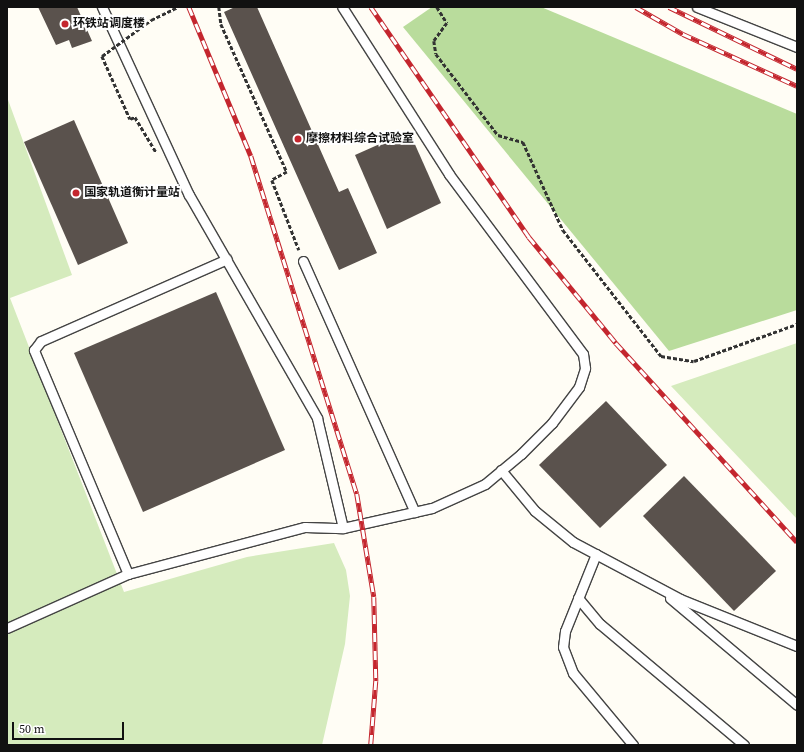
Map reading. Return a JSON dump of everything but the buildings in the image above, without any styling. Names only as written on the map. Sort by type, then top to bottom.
[{"type":"lane","points":[[102,7],[167,152],[316,418],[343,528]]},
{"type":"lane","points":[[7,628],[128,574],[305,527],[343,528],[415,512],[485,484],[552,423],[579,387],[585,368],[583,354],[449,174],[342,7]]},
{"type":"lane","points":[[697,7],[797,47]]},
{"type":"lane","points":[[128,574],[34,350],[41,341],[227,259]]},
{"type":"lane","points":[[303,261],[415,512]]},
{"type":"lane","points":[[501,470],[535,511],[573,542],[658,588],[797,646]]},
{"type":"lane","points":[[596,554],[565,631],[566,658],[590,696],[633,745]]},
{"type":"lane","points":[[658,588],[797,705]]},
{"type":"lane","points":[[578,598],[600,624],[744,745]]},
{"type":"path","points":[[167,152],[154,152],[135,117],[130,120],[102,56],[151,20],[178,7]]},
{"type":"path","points":[[219,7],[221,24],[287,172],[272,180],[303,261]]},
{"type":"path","points":[[437,7],[447,23],[434,41],[436,54],[498,135],[523,142],[563,230],[661,356],[694,361],[797,324]]},
{"type":"green space","points":[[432,7],[541,7],[797,114],[797,310],[669,351],[403,27]]},
{"type":"green space","points":[[7,97],[72,275],[10,298],[124,592],[247,557],[334,543],[346,570],[350,596],[345,644],[322,745],[8,745]]},
{"type":"green space","points":[[797,343],[797,519],[671,386]]},
{"type":"railway","points":[[189,7],[251,156],[357,494],[374,597],[376,681],[371,745]]},
{"type":"railway","points":[[371,7],[529,237],[616,343],[797,542]]},
{"type":"railway","points":[[636,7],[683,34],[797,86]]},
{"type":"railway","points":[[669,7],[797,69]]},
{"type":"place","name":"环铁站调度楼","points":[[65,24]]},
{"type":"place","name":"摩擦材料综合试验室","points":[[298,139]]},
{"type":"place","name":"国家轨道衡计量站","points":[[76,193]]}]
